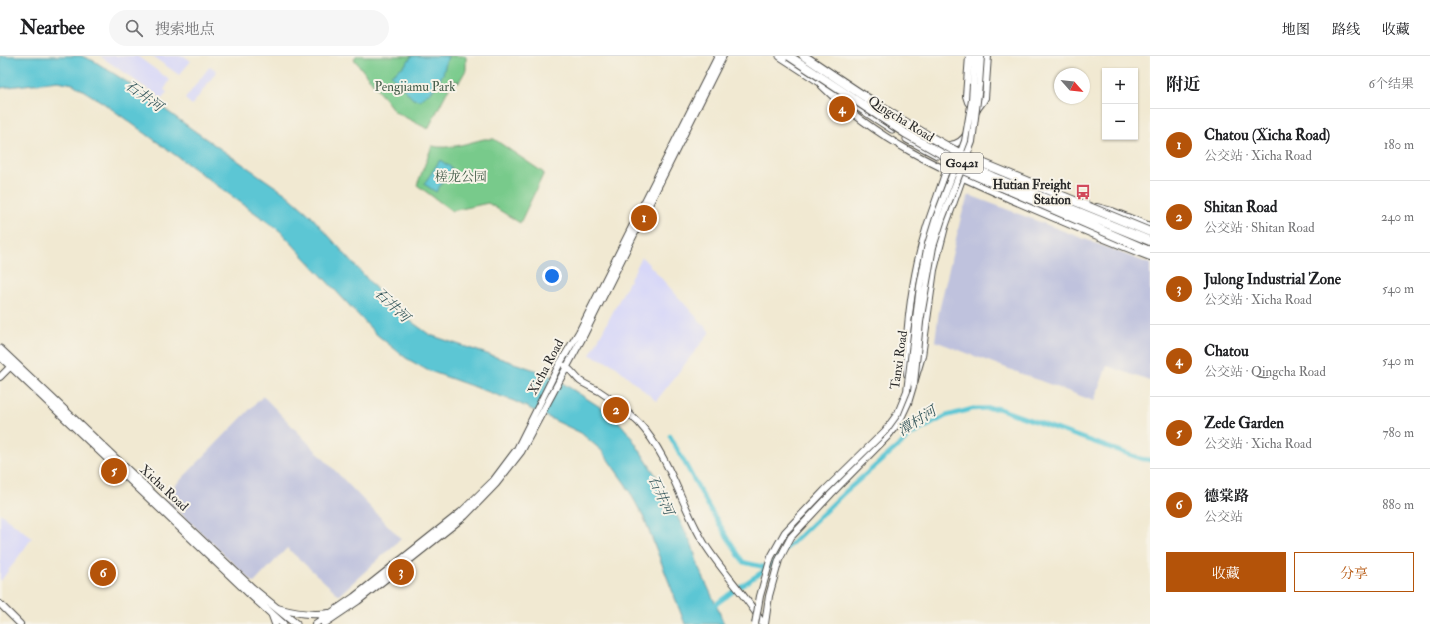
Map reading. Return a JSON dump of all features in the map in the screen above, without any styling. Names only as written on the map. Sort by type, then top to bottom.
[{"type":"highway","name":"G0421","points":[[789,56],[905,134],[942,154],[1150,241]]},
{"type":"highway","name":"G0421","points":[[804,56],[875,105],[947,147],[965,156],[1150,232]]},
{"type":"highway","points":[[905,134],[949,163],[1150,251]]},
{"type":"main road","name":"Xicha Road","points":[[315,624],[364,596],[465,516],[510,468],[521,452],[554,376],[579,332],[718,56]]},
{"type":"main road","name":"Xicha Road","points":[[536,420],[567,367],[723,56]]},
{"type":"main road","name":"Qingcha Road","points":[[780,56],[902,136],[931,152],[973,172],[1150,245]]},
{"type":"main road","name":"Qingcha Road","points":[[809,56],[916,127],[950,146],[1150,227]]},
{"type":"main road","points":[[950,146],[959,142],[966,134],[972,117],[972,107],[966,96],[969,56]]},
{"type":"main road","name":"Tanxi Road","points":[[975,56],[976,85]]},
{"type":"main road","name":"Tanxi Road","points":[[764,624],[769,596],[777,568],[788,542],[831,494],[888,436],[900,420],[911,385],[916,313],[927,251],[936,218],[965,141],[981,56]]},
{"type":"main road","points":[[973,156],[970,149],[971,134],[976,110],[985,98],[988,56]]},
{"type":"main road","points":[[818,81],[840,103],[882,135],[916,156],[962,179],[1150,257]]},
{"type":"main road","points":[[911,385],[907,355],[909,320],[914,284],[927,226],[946,171]]},
{"type":"main road","points":[[911,385],[922,356],[931,287],[938,253],[945,227],[962,179]]},
{"type":"main road","name":"Xicha Road","points":[[0,349],[12,364],[107,459],[283,624]]},
{"type":"main road","name":"Xicha Road","points":[[0,356],[12,364],[252,588],[296,624]]},
{"type":"main road","points":[[0,377],[12,364]]},
{"type":"main road","points":[[560,364],[567,367],[580,380],[616,403],[644,430],[663,460],[703,541],[719,566],[747,599],[764,624]]},
{"type":"main road","name":"Tanxi Road","points":[[756,624],[765,577],[771,557],[785,532],[885,431],[898,413],[911,385]]},
{"type":"main road","points":[[0,604],[20,624]]},
{"type":"main road","points":[[277,607],[293,613],[332,615],[330,624]]},
{"type":"main road","points":[[271,613],[275,624]]},
{"type":"main road","name":"Xicha Road","points":[[324,624],[332,615]]},
{"type":"shaded area","points":[[100,56],[137,56],[170,80],[164,90],[167,92],[162,99]]},
{"type":"shaded area","points":[[152,56],[184,56],[191,61],[179,75]]},
{"type":"shaded area","points":[[210,66],[217,71],[192,105],[185,99]]},
{"type":"shaded area","points":[[969,195],[1150,264],[1150,381],[1107,366],[1094,401],[935,341],[939,311],[962,213]]},
{"type":"shaded area","points":[[642,257],[710,332],[656,401],[613,364],[590,355]]},
{"type":"shaded area","points":[[263,396],[401,539],[339,595],[287,548],[254,583],[164,497]]},
{"type":"shaded area","points":[[0,513],[32,538],[0,582]]},
{"type":"green space","name":"Pengjiamu Park","points":[[356,56],[466,56],[466,70],[459,82],[453,80],[428,129],[395,112],[354,59]]},
{"type":"green space","name":"槎龙公园","points":[[484,139],[494,139],[544,173],[520,223],[488,203],[452,211],[417,185],[432,146],[451,147]]},
{"type":"water","name":"石井河","points":[[0,56],[81,56],[94,61],[127,82],[286,194],[310,215],[378,291],[402,315],[430,335],[547,374],[614,416],[630,435],[656,476],[692,545],[699,568],[724,624],[685,624],[645,520],[626,485],[602,451],[581,433],[514,401],[427,370],[406,358],[376,334],[280,231],[102,102],[73,84],[58,81],[0,88]]},
{"type":"water","points":[[412,56],[448,56],[443,74],[434,89],[420,100],[413,99],[391,75],[405,65]]},
{"type":"water","points":[[440,160],[452,168],[436,192],[424,184]]},
{"type":"waterway","name":"潭村河","points":[[785,550],[845,492],[911,435],[946,416],[972,409],[997,408],[1142,459],[1150,460]]},
{"type":"waterway","points":[[670,436],[710,509],[743,562],[768,568]]},
{"type":"waterway","name":"潭村河","points":[[741,586],[768,568],[780,555]]},
{"type":"waterway","name":"潭村河","points":[[712,607],[735,590]]},
{"type":"place","name":"Chatou","points":[[842,109]]},
{"type":"place","name":"Hutian Freight Station","points":[[1083,192]]},
{"type":"place","name":"Chatou (Xicha Road)","points":[[644,218]]},
{"type":"place","name":"Shitan Road","points":[[616,410]]},
{"type":"place","name":"Zede Garden","points":[[114,471]]},
{"type":"place","name":"Julong Industrial Zone","points":[[401,572]]},
{"type":"place","name":"德棠路","points":[[103,573]]}]
